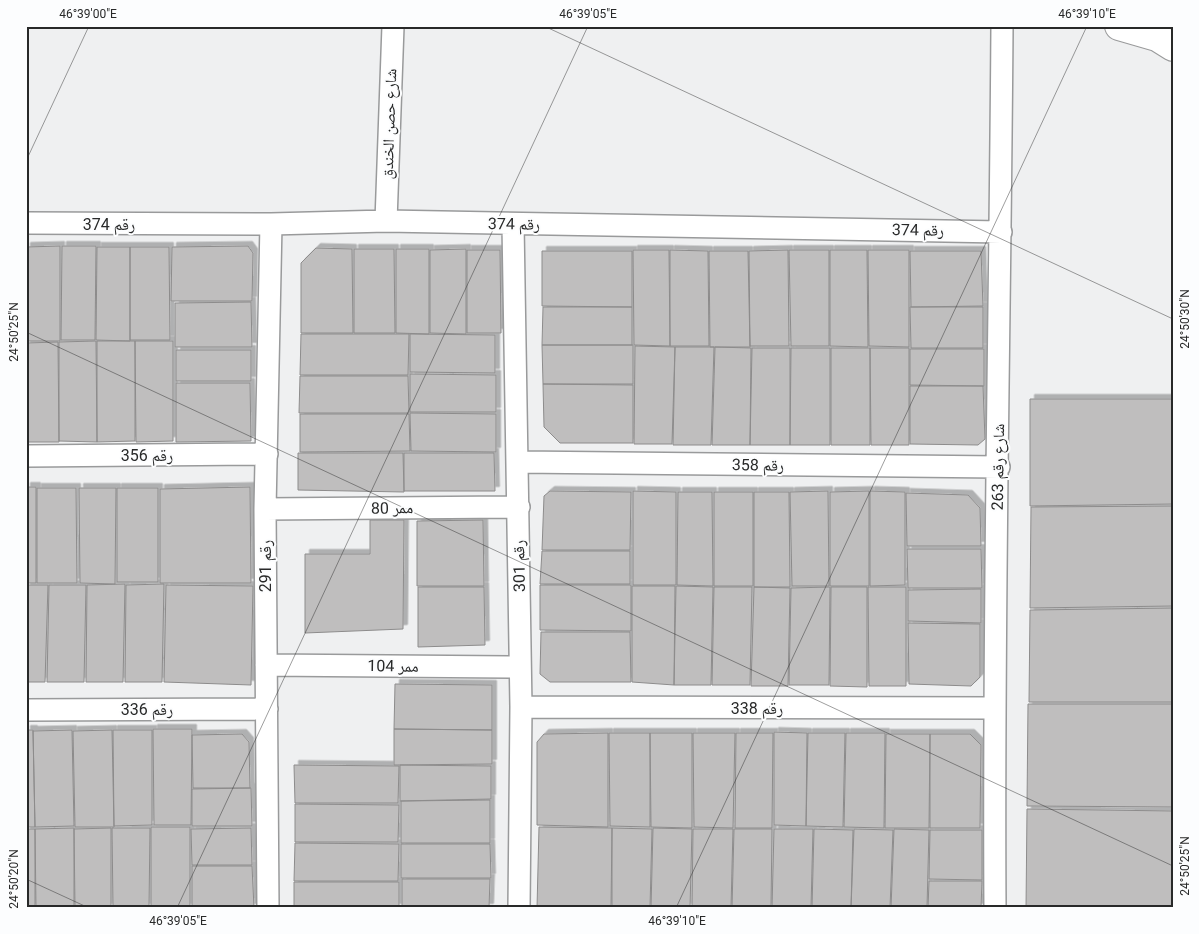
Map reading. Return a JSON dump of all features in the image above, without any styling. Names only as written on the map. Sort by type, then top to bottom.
[{"type":"main road","points":[[1119,26],[1157,37],[1173,47]]},
{"type":"street","name":"شارع حصن الخندق","points":[[386,221],[393,26]]},
{"type":"street","name":"شارع رقم 263","points":[[995,908],[994,708],[999,467],[1002,26]]},
{"type":"street","name":"رقم 374","points":[[26,223],[271,224],[386,221],[1001,232]]},
{"type":"street","name":"رقم 291","points":[[268,908],[265,509],[271,224]]},
{"type":"street","name":"رقم 301","points":[[513,224],[521,707],[519,908]]},
{"type":"street","name":"رقم 356","points":[[26,456],[267,454]]},
{"type":"street","name":"رقم 358","points":[[518,462],[999,467]]},
{"type":"street","name":"ممر 80","points":[[265,509],[519,506]]},
{"type":"street","name":"ممر 104","points":[[266,665],[520,667]]},
{"type":"street","name":"رقم 338","points":[[521,707],[994,708]]},
{"type":"street","name":"رقم 336","points":[[26,710],[267,709]]},
{"type":"building","points":[[60,246],[60,341],[26,341],[26,247]]},
{"type":"building","points":[[62,246],[96,246],[95,340],[61,340]]},
{"type":"building","points":[[248,246],[253,253],[252,301],[171,301],[172,247]]},
{"type":"building","points":[[97,247],[130,247],[130,341],[96,340]]},
{"type":"building","points":[[130,247],[169,247],[170,340],[130,340]]},
{"type":"building","points":[[316,248],[352,249],[353,333],[301,333],[301,263]]},
{"type":"building","points":[[354,249],[394,249],[395,333],[354,333]]},
{"type":"building","points":[[396,249],[429,249],[429,334],[396,333]]},
{"type":"building","points":[[466,249],[466,334],[430,333],[430,250]]},
{"type":"building","points":[[467,250],[500,250],[501,333],[467,333]]},
{"type":"building","points":[[633,250],[669,250],[670,346],[634,345]]},
{"type":"building","points":[[670,250],[708,251],[709,346],[670,346]]},
{"type":"building","points":[[788,250],[789,346],[750,346],[749,251]]},
{"type":"building","points":[[789,250],[829,250],[829,346],[791,346]]},
{"type":"building","points":[[830,250],[867,250],[868,347],[830,346]]},
{"type":"building","points":[[868,250],[909,250],[909,347],[869,346]]},
{"type":"building","points":[[542,251],[632,251],[632,307],[542,306]]},
{"type":"building","points":[[709,251],[748,251],[750,347],[710,347]]},
{"type":"building","points":[[910,251],[981,251],[983,306],[911,307]]},
{"type":"building","points":[[251,302],[252,347],[175,347],[175,303]]},
{"type":"building","points":[[543,307],[632,307],[632,345],[542,345]]},
{"type":"building","points":[[910,307],[983,307],[983,348],[911,348]]},
{"type":"building","points":[[301,334],[409,334],[408,375],[300,375]]},
{"type":"building","points":[[410,334],[495,335],[495,373],[410,372]]},
{"type":"building","points":[[96,341],[97,442],[59,441],[59,342]]},
{"type":"building","points":[[97,341],[135,341],[135,441],[97,442]]},
{"type":"building","points":[[135,341],[173,341],[173,441],[136,442]]},
{"type":"building","points":[[58,342],[59,442],[26,442],[26,343]]},
{"type":"building","points":[[542,345],[633,345],[633,384],[543,384]]},
{"type":"building","points":[[635,346],[675,347],[672,444],[634,444]]},
{"type":"building","points":[[675,347],[714,347],[711,445],[673,445]]},
{"type":"building","points":[[715,347],[751,348],[750,445],[712,445]]},
{"type":"building","points":[[752,348],[790,348],[790,445],[750,445]]},
{"type":"building","points":[[791,348],[830,348],[830,445],[790,445]]},
{"type":"building","points":[[831,348],[870,348],[870,445],[831,445]]},
{"type":"building","points":[[870,348],[909,348],[909,445],[871,445]]},
{"type":"building","points":[[910,349],[984,349],[984,386],[910,385]]},
{"type":"building","points":[[176,350],[251,350],[251,381],[176,381]]},
{"type":"building","points":[[410,374],[496,375],[496,412],[410,412]]},
{"type":"building","points":[[300,376],[408,376],[409,413],[299,413]]},
{"type":"building","points":[[176,383],[250,383],[251,441],[176,442]]},
{"type":"building","points":[[543,384],[633,385],[633,443],[560,443],[544,427]]},
{"type":"building","points":[[910,386],[983,386],[985,439],[978,445],[910,444]]},
{"type":"building","points":[[1030,399],[1173,399],[1173,504],[1030,506]]},
{"type":"building","points":[[410,413],[496,414],[496,452],[411,451]]},
{"type":"building","points":[[300,414],[409,414],[410,451],[300,452]]},
{"type":"building","points":[[298,453],[403,453],[404,492],[298,490]]},
{"type":"building","points":[[404,453],[494,453],[495,491],[404,491]]},
{"type":"building","points":[[26,487],[36,487],[36,583],[26,583]]},
{"type":"building","points":[[250,487],[251,583],[160,583],[160,489]]},
{"type":"building","points":[[37,488],[76,488],[77,583],[37,583]]},
{"type":"building","points":[[79,488],[116,488],[115,584],[80,583]]},
{"type":"building","points":[[117,488],[158,488],[158,582],[117,582]]},
{"type":"building","points":[[550,491],[631,492],[630,550],[542,550],[544,496]]},
{"type":"building","points":[[633,491],[676,492],[676,585],[633,585]]},
{"type":"building","points":[[828,491],[829,586],[792,586],[790,492]]},
{"type":"building","points":[[869,491],[869,586],[830,586],[830,492]]},
{"type":"building","points":[[870,491],[905,492],[905,585],[870,586]]},
{"type":"building","points":[[678,492],[712,492],[713,586],[677,585]]},
{"type":"building","points":[[714,492],[753,492],[753,586],[714,586]]},
{"type":"building","points":[[754,492],[789,492],[790,587],[754,587]]},
{"type":"building","points":[[906,493],[968,495],[980,508],[981,546],[907,546]]},
{"type":"building","points":[[1173,506],[1173,606],[1030,608],[1031,507]]},
{"type":"building","points":[[370,520],[404,520],[403,629],[305,633],[305,554],[370,554]]},
{"type":"building","points":[[483,520],[484,586],[417,586],[417,521]]},
{"type":"building","points":[[907,549],[981,549],[982,588],[908,588]]},
{"type":"building","points":[[542,551],[630,551],[630,584],[540,584]]},
{"type":"building","points":[[125,584],[123,682],[86,682],[87,585]]},
{"type":"building","points":[[164,584],[162,682],[125,682],[126,585]]},
{"type":"building","points":[[26,585],[48,585],[45,682],[26,682]]},
{"type":"building","points":[[49,585],[86,585],[84,682],[47,682]]},
{"type":"building","points":[[166,585],[253,586],[251,685],[164,682]]},
{"type":"building","points":[[540,585],[631,585],[631,631],[540,630]]},
{"type":"building","points":[[632,586],[675,586],[674,685],[632,682]]},
{"type":"building","points":[[676,586],[713,587],[711,685],[674,685]]},
{"type":"building","points":[[418,587],[484,587],[485,645],[418,647]]},
{"type":"building","points":[[714,587],[752,587],[750,685],[712,685]]},
{"type":"building","points":[[754,587],[790,588],[788,686],[751,686]]},
{"type":"building","points":[[830,587],[829,685],[789,685],[791,588]]},
{"type":"building","points":[[831,587],[867,587],[867,687],[830,686]]},
{"type":"building","points":[[868,587],[906,587],[906,686],[869,686]]},
{"type":"building","points":[[981,589],[981,623],[908,621],[908,590]]},
{"type":"building","points":[[1173,608],[1173,702],[1029,702],[1030,610]]},
{"type":"building","points":[[908,623],[980,624],[980,677],[971,686],[909,684]]},
{"type":"building","points":[[541,632],[630,632],[631,682],[550,682],[540,674]]},
{"type":"building","points":[[395,684],[492,685],[492,730],[394,729]]},
{"type":"building","points":[[1028,704],[1173,704],[1173,807],[1027,806]]},
{"type":"building","points":[[153,729],[192,729],[191,825],[154,825]]},
{"type":"building","points":[[394,729],[492,730],[492,764],[394,765]]},
{"type":"building","points":[[26,730],[33,730],[35,827],[26,827]]},
{"type":"building","points":[[72,730],[74,826],[35,827],[33,731]]},
{"type":"building","points":[[112,730],[114,827],[75,827],[73,731]]},
{"type":"building","points":[[113,730],[152,730],[152,825],[114,826]]},
{"type":"building","points":[[774,732],[807,733],[806,826],[774,825]]},
{"type":"building","points":[[608,733],[608,827],[537,825],[537,742],[544,734]]},
{"type":"building","points":[[609,733],[650,733],[650,827],[610,826]]},
{"type":"building","points":[[650,733],[692,733],[692,828],[651,827]]},
{"type":"building","points":[[693,733],[735,733],[733,828],[694,827]]},
{"type":"building","points":[[736,733],[773,733],[772,828],[735,828]]},
{"type":"building","points":[[808,733],[845,733],[843,827],[806,826]]},
{"type":"building","points":[[846,733],[885,733],[884,828],[844,827]]},
{"type":"building","points":[[242,734],[249,742],[250,788],[193,788],[192,735]]},
{"type":"building","points":[[886,734],[930,734],[929,828],[885,828]]},
{"type":"building","points":[[930,734],[970,734],[981,745],[980,828],[930,828]]},
{"type":"building","points":[[294,765],[399,766],[398,803],[295,803]]},
{"type":"building","points":[[400,765],[491,766],[491,799],[400,801]]},
{"type":"building","points":[[251,788],[252,826],[192,826],[192,789]]},
{"type":"building","points":[[490,800],[490,843],[401,843],[401,801]]},
{"type":"building","points":[[295,804],[399,805],[398,842],[295,842]]},
{"type":"building","points":[[1027,809],[1173,811],[1173,908],[1026,908]]},
{"type":"building","points":[[151,827],[190,827],[190,908],[151,908]]},
{"type":"building","points":[[539,827],[612,828],[611,908],[537,908]]},
{"type":"building","points":[[74,828],[74,908],[36,908],[35,829]]},
{"type":"building","points":[[111,828],[111,908],[75,908],[74,829]]},
{"type":"building","points":[[112,828],[150,828],[149,908],[113,908]]},
{"type":"building","points":[[251,828],[252,865],[192,865],[191,829]]},
{"type":"building","points":[[612,828],[652,829],[650,908],[612,908]]},
{"type":"building","points":[[653,828],[692,829],[690,908],[651,908]]},
{"type":"building","points":[[26,829],[35,829],[35,908],[26,908]]},
{"type":"building","points":[[693,829],[733,829],[731,908],[692,908]]},
{"type":"building","points":[[734,829],[772,829],[771,908],[732,908]]},
{"type":"building","points":[[774,829],[813,829],[811,908],[772,908]]},
{"type":"building","points":[[814,829],[853,830],[851,908],[812,908]]},
{"type":"building","points":[[854,829],[893,830],[890,908],[851,908]]},
{"type":"building","points":[[894,829],[929,830],[927,908],[891,908]]},
{"type":"building","points":[[930,830],[982,830],[982,880],[929,879]]},
{"type":"building","points":[[295,843],[399,844],[398,881],[294,881]]},
{"type":"building","points":[[401,844],[490,844],[491,878],[401,878]]},
{"type":"building","points":[[192,866],[252,866],[254,908],[192,908]]},
{"type":"building","points":[[402,879],[490,879],[489,908],[402,908]]},
{"type":"building","points":[[929,881],[982,881],[981,908],[928,908]]},
{"type":"building","points":[[294,882],[399,882],[399,908],[294,908]]}]
